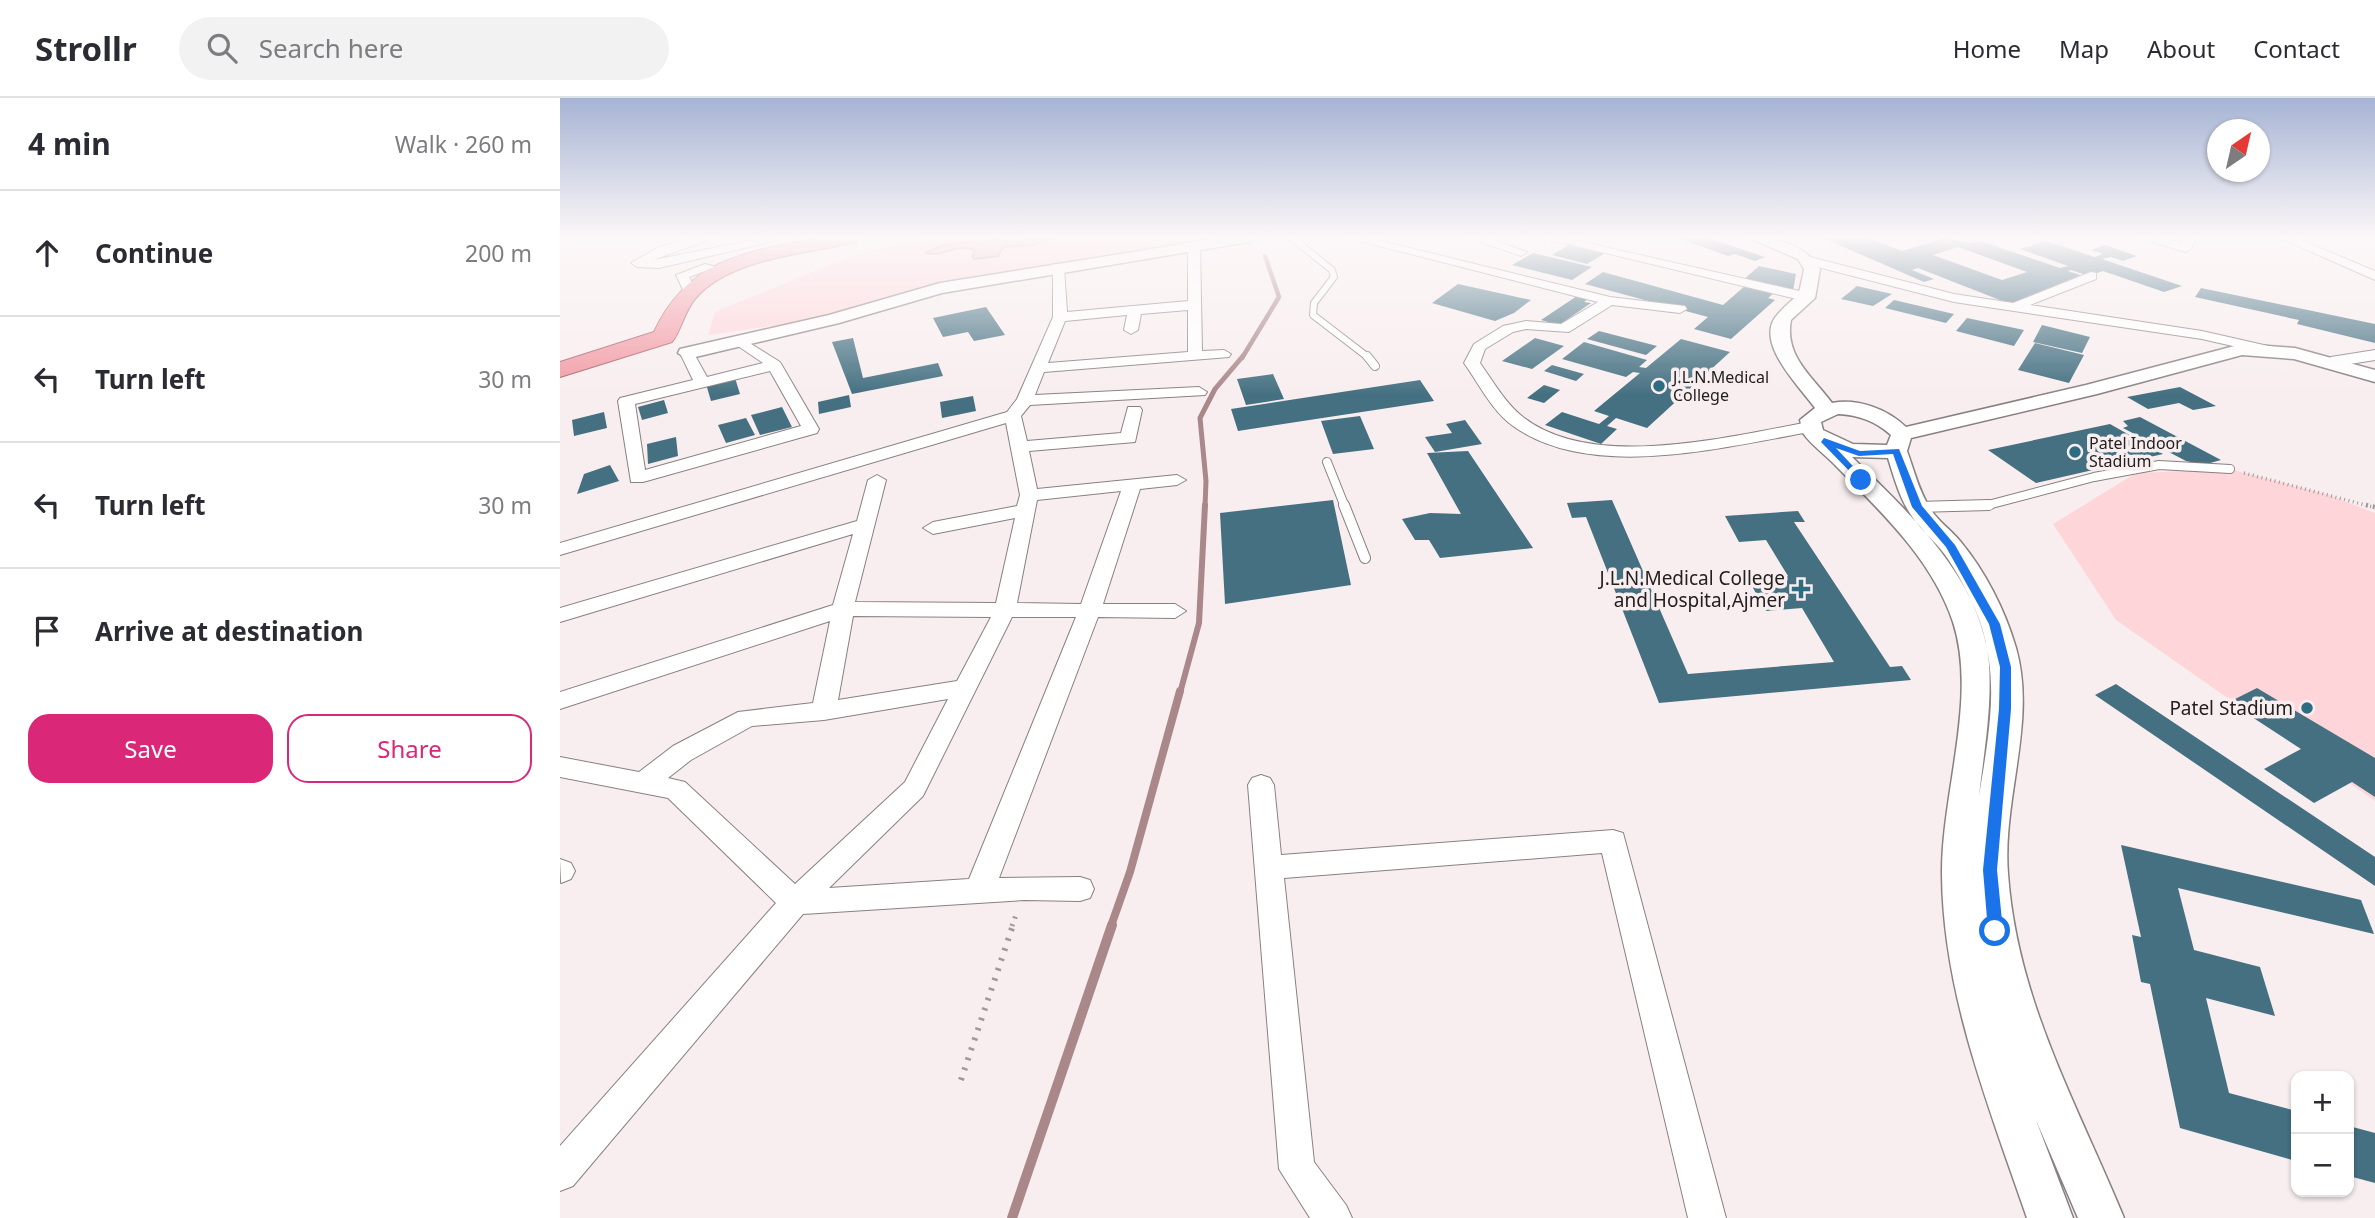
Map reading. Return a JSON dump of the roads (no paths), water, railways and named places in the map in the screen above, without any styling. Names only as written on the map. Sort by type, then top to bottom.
[{"type":"highway","points":[[560,370],[664,337],[678,306],[690,290]]},
{"type":"highway","points":[[664,337],[687,353]]},
{"type":"highway","points":[[560,384],[687,353]]},
{"type":"street","points":[[702,383],[687,353],[931,290]]},
{"type":"street","points":[[560,1173],[795,902],[914,789],[1005,610],[1028,503],[1019,447],[1019,408],[1040,368],[1060,317],[1059,290]]},
{"type":"street","points":[[1194,290],[1195,355]]},
{"type":"street","points":[[1566,290],[1610,301],[1680,309]]},
{"type":"street","points":[[1778,290],[1803,296]]},
{"type":"street","points":[[1803,290],[1803,296]]},
{"type":"street","points":[[1804,290],[1803,296],[1783,318],[1779,345],[1782,356],[1798,372],[1855,408],[1877,414],[1962,419]]},
{"type":"street","points":[[1924,290],[2011,308],[2202,335],[2331,362],[2375,376]]},
{"type":"street","points":[[2011,308],[2055,290]]},
{"type":"street","points":[[1610,301],[1570,327],[1559,330],[1517,326],[1479,347],[1472,363],[1517,422],[1556,441],[1631,453],[1820,426],[1855,408]]},
{"type":"street","points":[[1060,317],[1135,308],[1194,305]]},
{"type":"street","points":[[1131,330],[1135,308]]},
{"type":"street","points":[[740,341],[775,365],[811,429],[637,478],[626,401],[775,365]]},
{"type":"street","points":[[1820,426],[1859,454],[1962,419],[2090,390],[2242,349],[2272,351]]},
{"type":"street","points":[[1040,368],[1224,354]]},
{"type":"street","points":[[2331,362],[2375,355]]},
{"type":"street","points":[[1798,372],[1820,426],[1915,535],[1949,584],[1969,624],[1976,651],[1976,699],[1964,779],[1960,896],[1970,974],[1997,1069],[2050,1218]]},
{"type":"street","points":[[560,549],[1019,408],[1199,392]]},
{"type":"street","points":[[1019,447],[1129,438],[1135,410]]},
{"type":"street","points":[[1877,414],[1889,421],[1899,442],[1917,507],[1950,545],[1969,574],[1994,624],[2006,667],[2005,709],[1990,870],[1995,931],[2005,978],[2028,1045],[2101,1218]]},
{"type":"street","points":[[824,711],[843,609],[877,480]]},
{"type":"street","points":[[933,528],[1028,503],[1133,484],[1177,480]]},
{"type":"street","points":[[979,891],[1090,610],[1133,484]]},
{"type":"street","points":[[560,615],[866,524]]},
{"type":"street","points":[[560,701],[843,609],[1175,611]]},
{"type":"street","points":[[643,783],[682,753],[747,718],[824,711],[965,688]]},
{"type":"street","points":[[560,767],[676,789],[795,902],[1025,888],[1080,889]]},
{"type":"street","points":[[1261,786],[1297,1169],[1333,1218]]},
{"type":"street","points":[[1269,868],[1613,841],[1707,1218]]},
{"type":"lane","points":[[1323,290],[1314,303],[1313,315],[1365,353],[1375,366]]},
{"type":"lane","points":[[1327,462],[1365,558]]},
{"type":"lane","points":[[1917,507],[1987,505],[2094,477],[2159,466],[2230,469]]},
{"type":"waterway","points":[[1242,358],[1279,297],[1277,290]]},
{"type":"waterway","points":[[1205,507],[1206,481],[1200,418],[1215,389],[1243,356]]},
{"type":"waterway","points":[[1180,693],[1199,623],[1205,505]]},
{"type":"waterway","points":[[1111,926],[1130,872],[1180,691]]},
{"type":"waterway","points":[[1012,1218],[1112,925]]},
{"type":"place","name":"J.L.N.Medical College","points":[[1659,386]]},
{"type":"place","name":"Patel Indoor Stadium","points":[[2075,452]]},
{"type":"place","name":"J.L.N.Medical College and Hospital,Ajmer","points":[[1801,589]]},
{"type":"place","name":"Patel Stadium","points":[[2307,708]]}]
